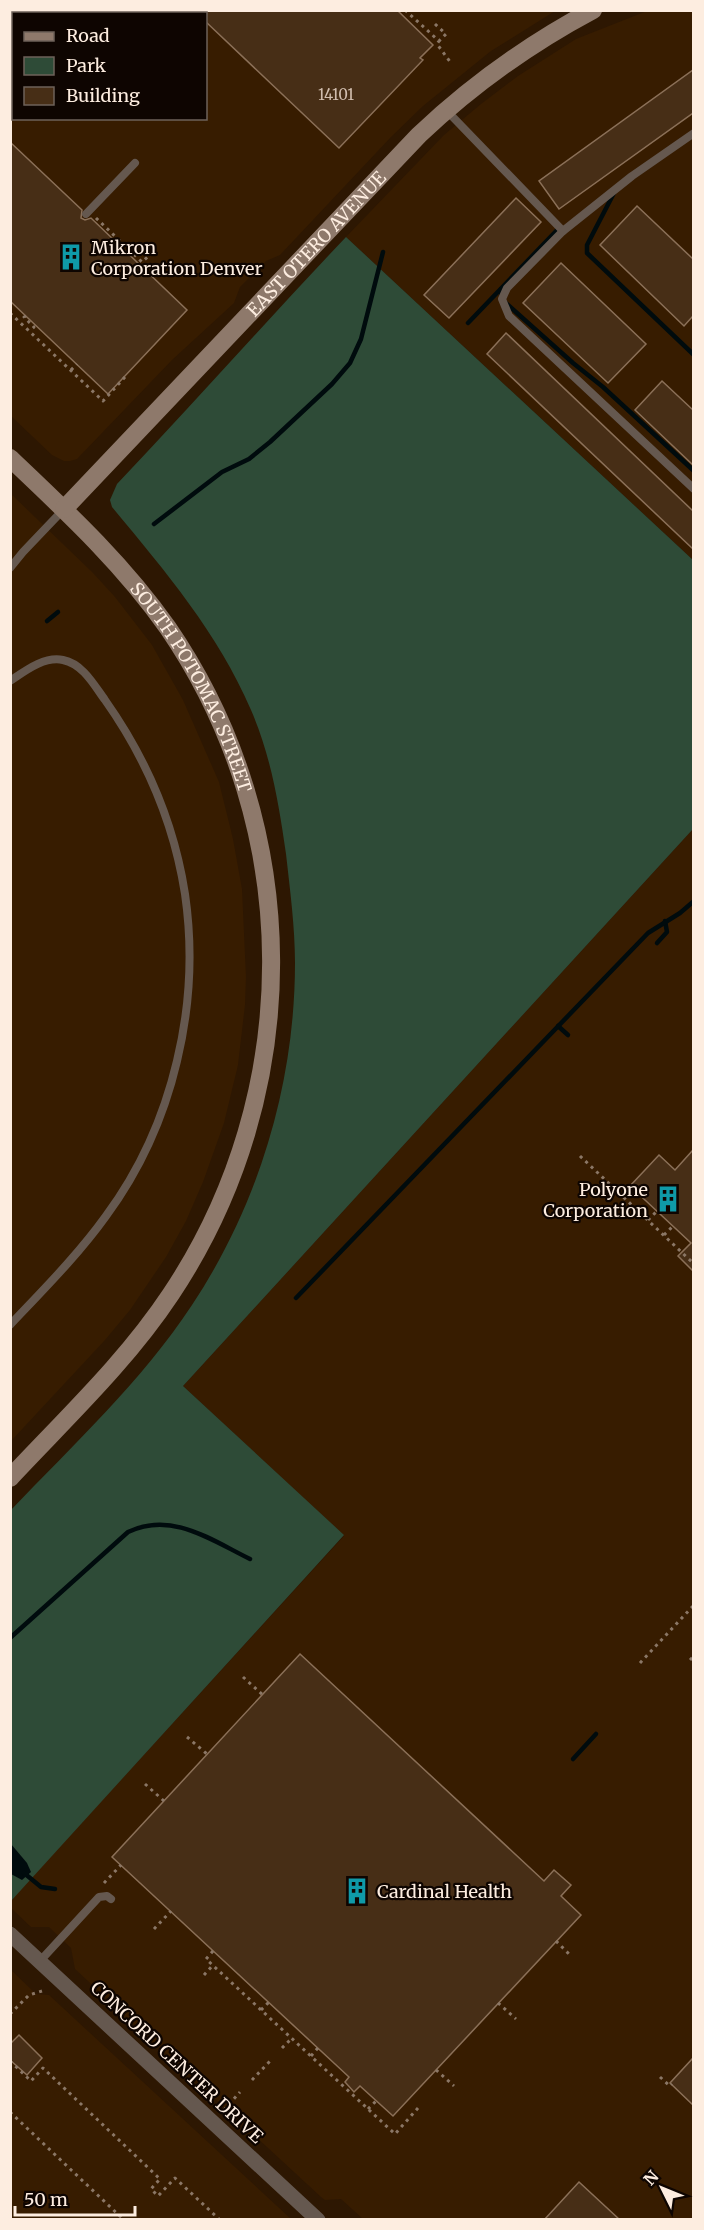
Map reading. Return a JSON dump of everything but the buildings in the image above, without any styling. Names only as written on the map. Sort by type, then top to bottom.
[{"type":"main road","name":"EAST OTERO AVENUE","points":[[64,509],[398,157],[446,110],[481,81],[521,53],[593,10]]},
{"type":"main road","name":"SOUTH POTOMAC STREET","points":[[10,458],[97,541],[154,608],[185,655],[216,711],[239,770],[257,834],[268,892],[271,926],[267,1033],[256,1099],[232,1176],[209,1227],[170,1296],[132,1346],[10,1478]]},
{"type":"street","name":"CONCORD CENTER DRIVE","points":[[10,1934],[318,2220]]},
{"type":"lane","points":[[446,110],[563,231]]},
{"type":"lane","points":[[693,134],[632,176],[563,231],[504,292],[504,308],[509,316],[693,489]]},
{"type":"lane","points":[[87,212],[135,162]]},
{"type":"lane","points":[[10,568],[64,509]]},
{"type":"lane","points":[[10,681],[41,663],[56,659],[75,664],[93,682],[134,745],[160,800],[177,859],[185,894],[189,977],[175,1069],[162,1110],[141,1160],[105,1219],[10,1325]]},
{"type":"lane","points":[[40,1961],[99,1897],[107,1896],[111,1899]]},
{"type":"path","points":[[405,10],[439,41]]},
{"type":"path","points":[[435,24],[446,34],[437,44],[452,63]]},
{"type":"path","points":[[87,212],[142,262],[151,254]]},
{"type":"path","points":[[10,313],[103,401],[126,376]]},
{"type":"path","points":[[26,316],[24,317],[34,327],[30,331]]},
{"type":"path","points":[[71,370],[77,364]]},
{"type":"path","points":[[580,1156],[693,1263]]},
{"type":"path","points":[[648,1220],[657,1211]]},
{"type":"path","points":[[664,1235],[673,1226]]},
{"type":"path","points":[[639,1663],[693,1605]]},
{"type":"path","points":[[243,1677],[263,1695]]},
{"type":"path","points":[[187,1737],[207,1754]]},
{"type":"path","points":[[145,1784],[164,1801]]},
{"type":"path","points":[[104,1883],[121,1865]]},
{"type":"path","points":[[153,1929],[171,1911]]},
{"type":"path","points":[[556,1941],[571,1956]]},
{"type":"path","points":[[213,1951],[206,1959],[348,2088],[395,2134],[418,2108]]},
{"type":"path","points":[[204,1975],[213,1965]]},
{"type":"path","points":[[10,2014],[28,1995],[42,1991]]},
{"type":"path","points":[[261,2010],[269,2002]]},
{"type":"path","points":[[498,2004],[516,2019]]},
{"type":"path","points":[[282,2048],[291,2038]]},
{"type":"path","points":[[311,2056],[318,2048]]},
{"type":"path","points":[[252,2080],[271,2060]]},
{"type":"path","points":[[10,2061],[31,2081],[43,2068],[160,2179],[152,2187],[152,2191],[158,2196],[175,2178],[220,2220]]},
{"type":"path","points":[[34,2068],[39,2073]]},
{"type":"path","points":[[436,2070],[454,2085]]},
{"type":"path","points":[[660,2077],[670,2086],[672,2084]]},
{"type":"path","points":[[224,2110],[240,2092]]},
{"type":"path","points":[[368,2109],[376,2101]]},
{"type":"path","points":[[10,2112],[124,2220]]},
{"type":"shaded area","points":[[10,11],[555,11],[491,51],[423,106],[280,255],[266,261],[240,287],[234,303],[172,360],[77,459],[64,461],[52,455],[11,416]]},
{"type":"shaded area","points":[[647,11],[693,11],[693,560],[346,237],[444,135],[518,76],[576,39]]},
{"type":"shaded area","points":[[10,493],[115,597],[152,645],[183,700],[219,782],[233,839],[242,889],[246,977],[238,1065],[224,1123],[186,1221],[166,1257],[130,1310],[11,1441]]},
{"type":"shaded area","points":[[693,829],[693,2219],[363,2219],[341,2199],[325,2200],[321,2197],[75,1969],[71,1948],[49,1927],[31,1927],[11,1908],[10,1901],[344,1536],[183,1386]]},
{"type":"shaded area","points":[[11,1844],[27,1863],[31,1872],[22,1880],[11,1874]]},
{"type":"shaded area","points":[[10,1969],[36,1994],[49,1995],[291,2219],[11,2219]]},
{"type":"green space","points":[[346,237],[693,560],[693,829],[183,1386],[344,1535],[11,1901],[10,1511],[106,1412],[151,1360],[192,1305],[216,1266],[254,1184],[269,1141],[288,1053],[293,1008],[294,936],[286,854],[273,781],[258,727],[223,655],[171,579],[112,507],[110,500],[117,484]]},
{"type":"waterway","points":[[615,191],[587,245],[587,253],[694,355]]},
{"type":"waterway","points":[[468,323],[560,227]]},
{"type":"waterway","points":[[154,524],[222,472],[249,459],[270,442],[332,384],[350,363],[361,339],[383,252]]},
{"type":"waterway","points":[[501,289],[502,299],[508,305],[603,387],[694,471]]},
{"type":"waterway","points":[[47,621],[58,612]]},
{"type":"waterway","points":[[296,1298],[648,933],[680,913],[694,901]]},
{"type":"waterway","points":[[657,943],[667,932],[665,921]]},
{"type":"waterway","points":[[558,1026],[568,1035]]},
{"type":"waterway","points":[[10,1638],[128,1532],[144,1526],[176,1526],[191,1530],[250,1559]]},
{"type":"waterway","points":[[573,1759],[596,1734]]},
{"type":"waterway","points":[[24,1873],[41,1887],[55,1889]]},
{"type":"place","name":"Mikron Corporation Denver","points":[[71,257]]},
{"type":"place","name":"Polyone Corporation","points":[[668,1199]]},
{"type":"place","name":"Cardinal Health","points":[[357,1891]]}]
